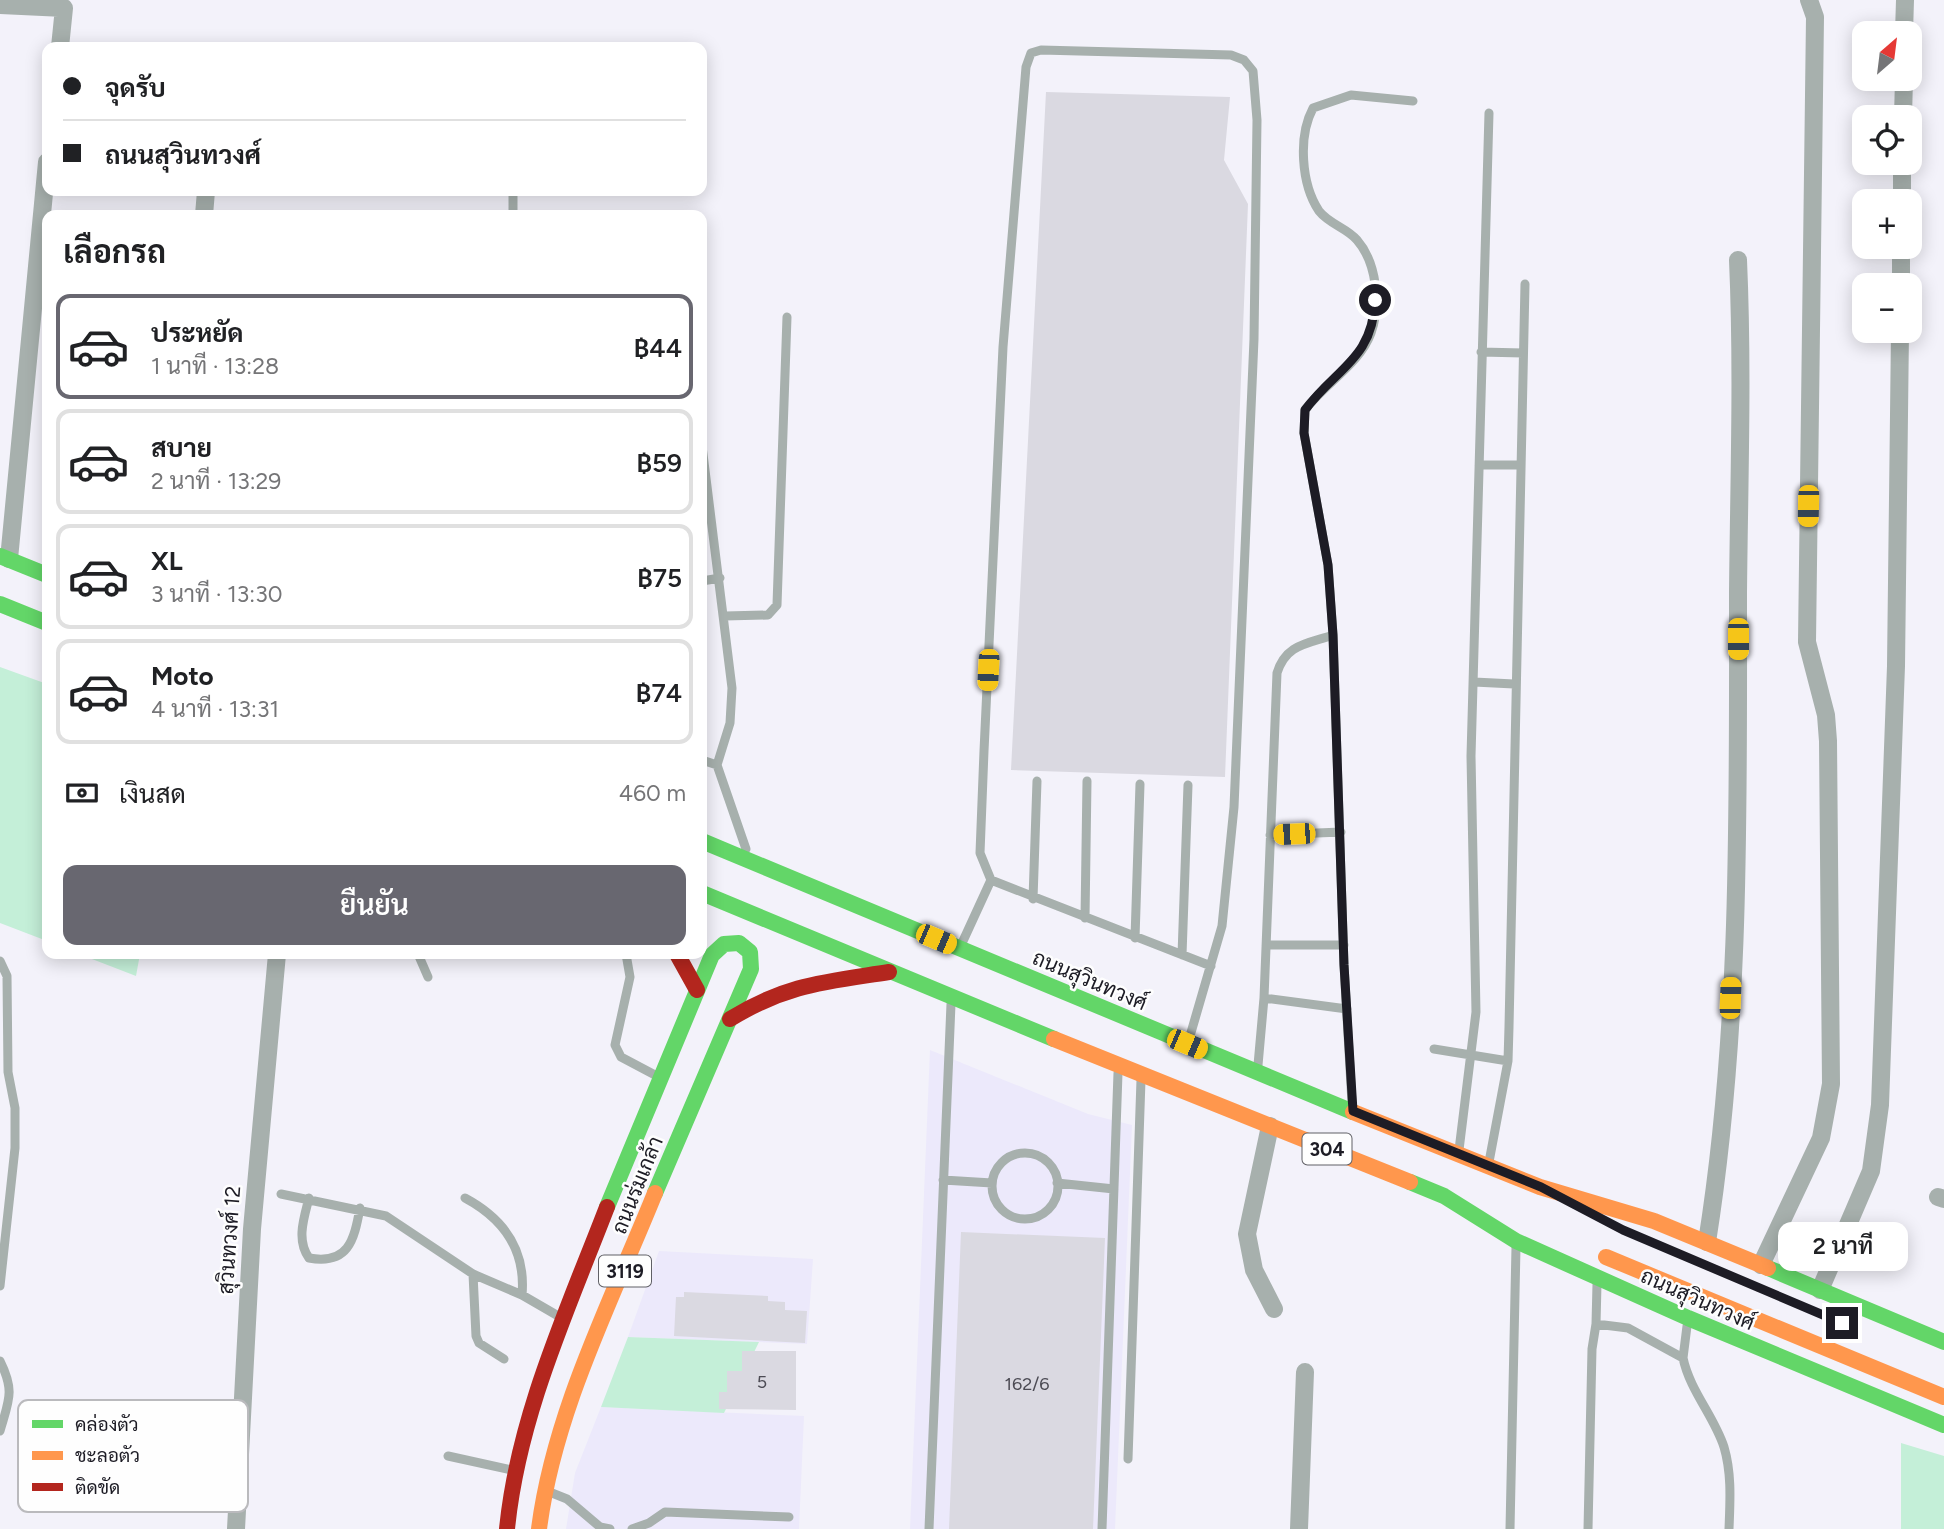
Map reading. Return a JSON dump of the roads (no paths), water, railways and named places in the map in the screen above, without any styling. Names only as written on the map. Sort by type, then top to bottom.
[{"type":"main road","points":[[4,558],[42,573]]},
{"type":"main road","points":[[0,604],[42,621]]},
{"type":"main road","name":"ถนนสุวินทวงศ์","points":[[707,843],[1458,1155],[1541,1187],[1654,1221],[1944,1342]]},
{"type":"main road","name":"ถนนสุวินทวงศ์","points":[[707,895],[1141,1075],[1518,1224]]},
{"type":"main road","name":"ถนนร่มเกล้า","points":[[507,1529],[514,1471],[564,1320],[696,990],[719,947],[732,942],[746,947],[752,963],[656,1188],[569,1407],[544,1490],[539,1529]]},
{"type":"main road","points":[[680,959],[696,990]]},
{"type":"main road","points":[[730,1019],[764,998],[799,986],[889,972]]},
{"type":"main road","name":"ถนนสุวินทวงศ์","points":[[1541,1187],[1623,1230]]},
{"type":"main road","name":"ถนนสุวินทวงศ์","points":[[1444,1196],[1516,1241],[1688,1318],[1944,1425]]},
{"type":"main road","name":"ถนนสุวินทวงศ์","points":[[1593,1252],[1944,1397]]},
{"type":"street","points":[[1761,1265],[1821,1138],[1829,1108],[1831,1084],[1828,741],[1826,715],[1807,642],[1815,17],[1810,0]]},
{"type":"street","points":[[1904,21],[1905,0]]},
{"type":"street","points":[[0,5],[64,8],[61,42]]},
{"type":"street","points":[[4,558],[43,196]]},
{"type":"street","points":[[1707,1242],[1723,1135],[1728,1077],[1738,746],[1742,351],[1738,260]]},
{"type":"street","points":[[1820,1290],[1871,1171],[1880,1105],[1896,666],[1900,343]]},
{"type":"street","name":"สุวินทวงศ์ 12","points":[[243,1400],[252,1229],[277,959]]},
{"type":"street","points":[[1270,1126],[1247,1234],[1254,1270],[1274,1308]]},
{"type":"street","points":[[1299,1529],[1304,1372]]},
{"type":"lane","points":[[1187,1044],[1211,966],[1227,896],[1234,807],[1254,325],[1258,120],[1253,71],[1244,60],[1231,55],[1041,50],[1031,53],[1026,67],[1003,347],[980,853],[991,880],[1033,899],[1211,966]]},
{"type":"lane","points":[[1353,1111],[1328,565],[1304,433],[1305,410],[1360,352],[1371,333],[1375,284],[1370,263],[1357,239],[1320,212],[1309,192],[1303,153],[1307,119],[1313,108],[1351,95],[1413,101]]},
{"type":"lane","points":[[1458,1155],[1476,1012],[1471,756],[1489,113]]},
{"type":"lane","points":[[1488,1167],[1508,1061],[1514,684],[1525,284]]},
{"type":"lane","points":[[726,616],[768,615],[777,606],[787,317]]},
{"type":"lane","points":[[1481,352],[1523,353]]},
{"type":"lane","points":[[1479,465],[1520,465]]},
{"type":"lane","points":[[707,483],[726,616],[732,705],[730,723],[717,765],[750,860]]},
{"type":"lane","points":[[707,580],[720,578]]},
{"type":"lane","points":[[1258,1074],[1264,998],[1277,673],[1283,656],[1289,651],[1333,635]]},
{"type":"lane","points":[[1474,682],[1514,684]]},
{"type":"lane","points":[[707,762],[717,765]]},
{"type":"lane","points":[[1033,899],[1038,781]]},
{"type":"lane","points":[[1085,918],[1087,781]]},
{"type":"lane","points":[[1135,938],[1140,784]]},
{"type":"lane","points":[[1182,955],[1188,785]]},
{"type":"lane","points":[[1270,835],[1341,832]]},
{"type":"lane","points":[[959,949],[991,880]]},
{"type":"lane","points":[[1266,945],[1344,945]]},
{"type":"lane","points":[[420,959],[428,977]]},
{"type":"lane","points":[[627,959],[630,977],[615,1045],[621,1057],[661,1078]]},
{"type":"lane","points":[[0,961],[7,976],[3,1013],[15,1148],[0,1286]]},
{"type":"lane","points":[[929,1529],[951,996]]},
{"type":"lane","points":[[1264,998],[1347,1009]]},
{"type":"lane","points":[[1434,1049],[1508,1061]]},
{"type":"lane","points":[[1102,1529],[1118,1065]]},
{"type":"lane","points":[[1128,1459],[1141,1075]]},
{"type":"lane","points":[[1026,1153],[1044,1160],[1056,1174],[1058,1183],[1052,1204],[1045,1212],[1025,1219],[1014,1217],[997,1204],[992,1183],[999,1165],[1006,1158],[1026,1153]]},
{"type":"lane","points":[[943,1180],[992,1183]]},
{"type":"lane","points":[[1058,1183],[1114,1189]]},
{"type":"lane","points":[[281,1194],[360,1208],[398,1222],[473,1275],[522,1295],[564,1320]]},
{"type":"lane","points":[[309,1198],[302,1230],[304,1250],[309,1258],[331,1260],[344,1254],[352,1240],[360,1208]]},
{"type":"lane","points":[[465,1198],[495,1218],[512,1241],[524,1274],[522,1295]]},
{"type":"lane","points":[[1510,1529],[1516,1241]]},
{"type":"lane","points":[[473,1275],[476,1336],[479,1343],[504,1359]]},
{"type":"lane","points":[[1588,1529],[1592,1349],[1596,1324],[1597,1276]]},
{"type":"lane","points":[[1688,1318],[1683,1358],[1686,1376],[1724,1446],[1730,1476],[1729,1529]]},
{"type":"lane","points":[[1596,1324],[1628,1328],[1683,1358]]},
{"type":"lane","points":[[0,1361],[10,1386],[9,1406],[0,1431]]},
{"type":"lane","points":[[448,1455],[514,1471]]},
{"type":"lane","points":[[544,1490],[567,1499],[600,1527],[610,1529]]},
{"type":"lane","points":[[632,1529],[649,1523],[665,1512],[789,1517]]}]
